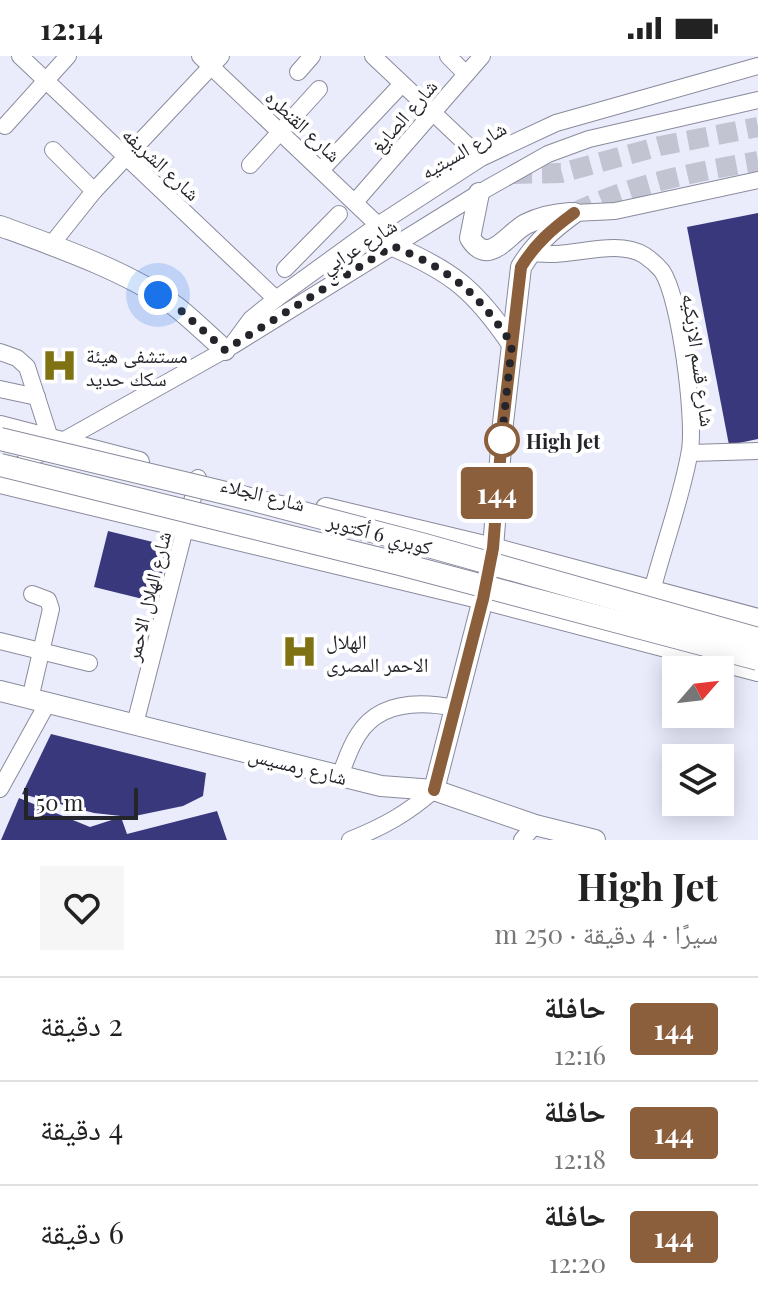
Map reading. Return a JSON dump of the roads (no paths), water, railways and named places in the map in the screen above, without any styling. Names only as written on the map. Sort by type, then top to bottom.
[{"type":"highway","name":"كوبري 6 أكتوبر","points":[[0,439],[396,537],[758,639]]},
{"type":"highway","name":"كوبري 6 أكتوبر","points":[[0,465],[385,561],[758,659]]},
{"type":"main road","points":[[479,193],[470,238],[475,247],[485,251],[496,248],[522,226],[538,218],[574,213]]},
{"type":"main road","points":[[434,790],[493,548],[503,423],[521,267],[549,231],[574,213]]},
{"type":"main road","points":[[0,226],[51,245],[158,295],[229,348]]},
{"type":"main road","points":[[393,246],[443,269],[461,282],[491,314],[512,344]]},
{"type":"main road","name":"شارع الجلاء","points":[[0,426],[493,548],[758,619]]},
{"type":"main road","points":[[0,483],[483,599],[758,671]]},
{"type":"main road","name":"شارع رمسيس","points":[[0,691],[381,786],[434,790],[528,832],[595,840]]},
{"type":"street","name":"شارع الشريفه","points":[[20,56],[276,299]]},
{"type":"street","points":[[5,126],[68,56]]},
{"type":"street","points":[[298,72],[312,56]]},
{"type":"street","points":[[373,56],[481,158]]},
{"type":"street","points":[[448,56],[466,74]]},
{"type":"street","name":"شارع الصايغ","points":[[355,202],[482,56]]},
{"type":"street","points":[[51,245],[94,191],[211,59]]},
{"type":"street","name":"شارع القنطره","points":[[211,59],[378,225]]},
{"type":"street","name":"شارع السبتيه","points":[[229,348],[251,319],[276,299],[378,225],[481,158],[556,123],[758,66]]},
{"type":"street","points":[[322,169],[402,84]]},
{"type":"street","points":[[250,165],[319,89]]},
{"type":"street","name":"شارع عرابي","points":[[0,477],[55,440],[229,348],[479,193],[548,154],[589,139],[758,100]]},
{"type":"street","points":[[53,150],[94,191]]},
{"type":"street","points":[[574,213],[615,211],[758,180]]},
{"type":"street","points":[[285,269],[339,214]]},
{"type":"street","points":[[318,236],[338,254]]},
{"type":"street","name":"شارع قسم الازبكيه","points":[[530,252],[558,255],[626,249],[643,254],[663,272],[673,298],[692,415],[690,453],[652,591]]},
{"type":"street","points":[[0,352],[17,358],[27,367],[55,440]]},
{"type":"street","points":[[0,389],[37,397]]},
{"type":"street","points":[[690,453],[758,451]]},
{"type":"street","name":"شارع الهلال الاحمر","points":[[135,724],[198,477]]},
{"type":"street","points":[[0,789],[38,702],[41,651],[50,604],[32,594]]},
{"type":"street","points":[[0,641],[89,663]]},
{"type":"street","points":[[340,776],[358,735],[370,720],[383,711],[418,704],[455,708]]},
{"type":"street","points":[[350,840],[388,833],[434,790]]},
{"type":"tunnel","points":[[512,174],[561,173],[660,146],[758,127]]},
{"type":"tunnel","points":[[574,213],[641,187],[758,161]]},
{"type":"place","name":"مستشفى هيئة سكك حديد","points":[[60,366]]},
{"type":"place","name":"High Jet","points":[[502,440]]},
{"type":"place","name":"الهلال الاحمر المصرى","points":[[300,652]]}]
